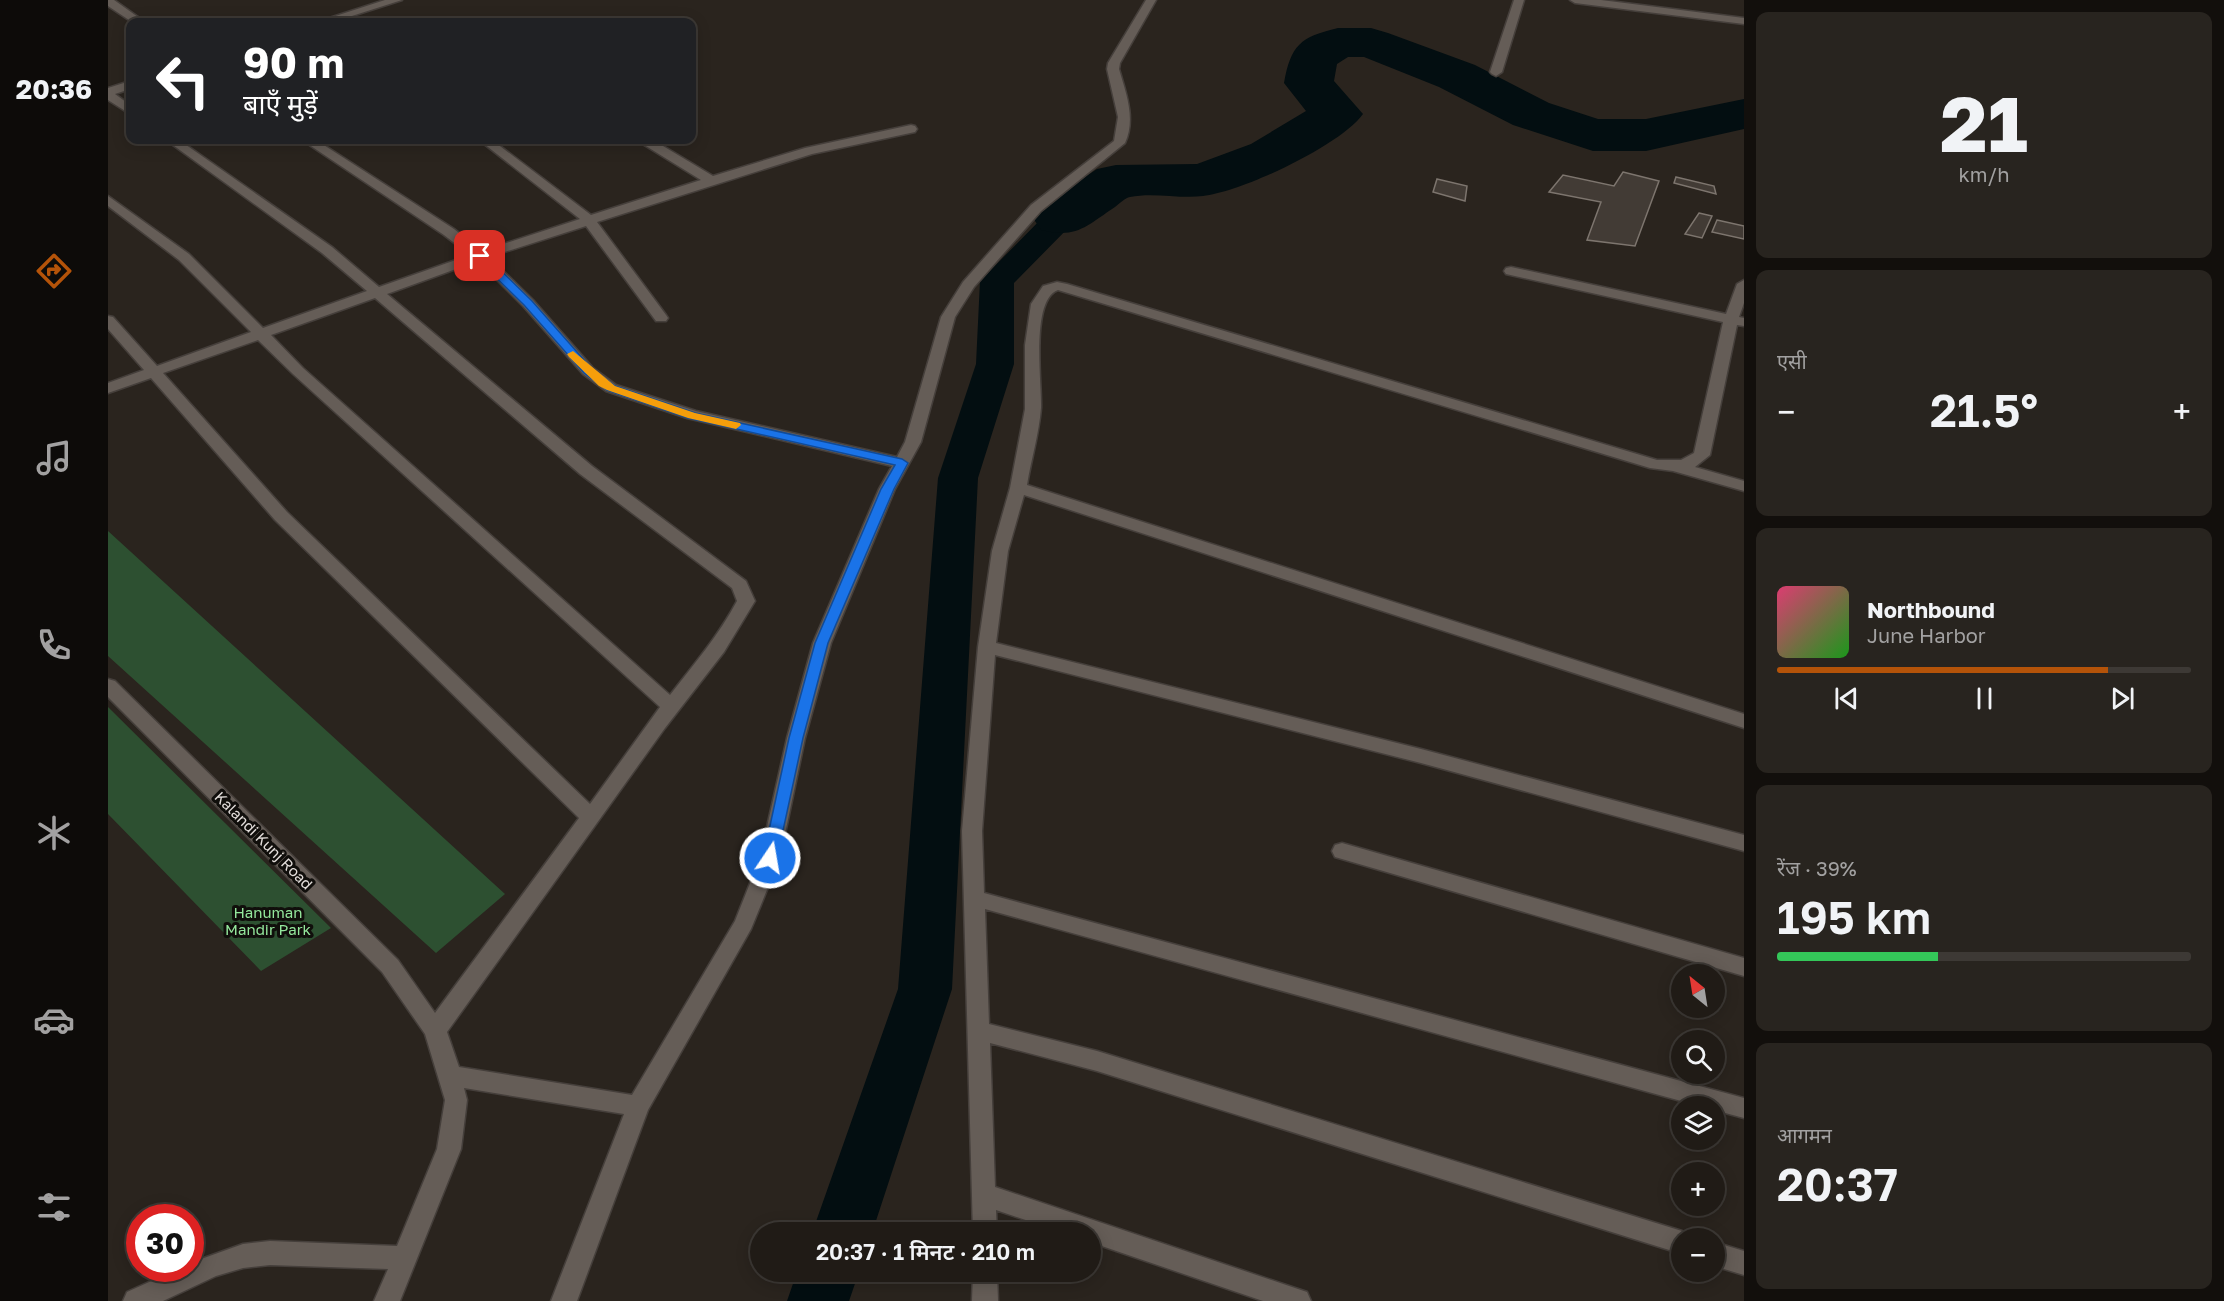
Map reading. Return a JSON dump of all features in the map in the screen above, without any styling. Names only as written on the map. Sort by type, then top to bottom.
[{"type":"street","points":[[337,18],[397,0]]},
{"type":"street","points":[[564,1301],[639,1106],[744,922],[759,891],[770,858],[796,738],[822,643],[887,489],[913,442],[948,317],[968,285],[1036,207],[1111,152],[1124,135],[1123,116],[1113,69],[1114,63],[1151,0]]},
{"type":"street","points":[[1496,72],[1519,0]]},
{"type":"street","points":[[1575,0],[1744,21]]},
{"type":"street","points":[[108,1],[133,18]]},
{"type":"street","points":[[108,93],[126,86]]},
{"type":"street","points":[[108,93],[126,107]]},
{"type":"street","points":[[108,388],[480,256],[590,220],[809,151],[911,129]]},
{"type":"street","points":[[178,144],[327,250],[586,470],[740,585],[746,601],[738,618],[670,706],[435,1030]]},
{"type":"street","points":[[314,144],[449,232],[480,256],[528,303],[588,371],[611,388],[692,415],[902,463]]},
{"type":"street","points":[[490,144],[590,220],[661,318]]},
{"type":"street","points":[[651,144],[711,181]]},
{"type":"street","points":[[108,200],[184,257],[298,371],[670,706]]},
{"type":"street","points":[[1511,271],[1738,320]]},
{"type":"street","points":[[985,1222],[972,831],[987,647],[1000,551],[1018,488],[1033,409],[1032,332],[1042,296],[1047,289],[1057,286],[1068,288],[1656,465],[1676,466],[1695,463],[1702,455],[1738,320],[1744,284]]},
{"type":"street","points":[[108,320],[281,516],[591,817]]},
{"type":"street","points":[[1676,466],[1744,486]]},
{"type":"street","points":[[1018,488],[1744,721]]},
{"type":"street","points":[[987,647],[1076,672],[1312,729],[1577,797],[1744,843]]},
{"type":"street","name":"Kalandi Kunj Road","points":[[108,686],[390,966],[435,1030],[456,1100],[449,1149],[387,1301]]},
{"type":"street","points":[[1342,851],[1744,968]]},
{"type":"street","points":[[974,898],[1744,1108]]},
{"type":"street","points":[[977,1030],[1108,1064],[1671,1240]]},
{"type":"street","points":[[450,1076],[639,1106]]},
{"type":"street","points":[[985,1195],[1298,1301]]},
{"type":"street","points":[[136,1301],[212,1266],[243,1256],[270,1253],[404,1258]]},
{"type":"street","points":[[1725,1257],[1744,1263]]},
{"type":"street","points":[[985,1282],[985,1301]]},
{"type":"green space","points":[[108,531],[505,894],[436,953],[108,656]]},
{"type":"green space","name":"Hanuman Mandir Park","points":[[108,707],[331,928],[261,971],[108,814]]},
{"type":"building","points":[[1623,172],[1659,181],[1635,246],[1587,240],[1601,202],[1549,192],[1563,175],[1614,186]]},
{"type":"building","points":[[1676,177],[1714,186],[1716,194],[1674,183]]},
{"type":"building","points":[[1437,179],[1467,186],[1465,201],[1433,192]]},
{"type":"building","points":[[1699,213],[1712,216],[1702,238],[1685,234]]},
{"type":"building","points":[[1717,220],[1744,226],[1744,239],[1712,232]]},
{"type":"waterway","points":[[1061,218],[1116,181],[1204,180],[1270,155],[1337,114],[1309,83],[1313,57],[1338,42],[1371,43],[1457,76],[1531,114],[1593,135],[1646,135],[1744,114]]},
{"type":"waterway","points":[[846,1222],[925,989],[958,478],[995,364],[997,281],[1061,218]]},
{"type":"waterway","points":[[818,1301],[825,1282]]},
{"type":"slow traffic","points":[[573,354],[588,371],[611,388],[692,415],[736,425]]},
{"type":"route","points":[[480,256],[528,303],[588,371],[611,388],[692,415],[902,463],[887,489],[822,643],[796,738],[770,858]]}]
